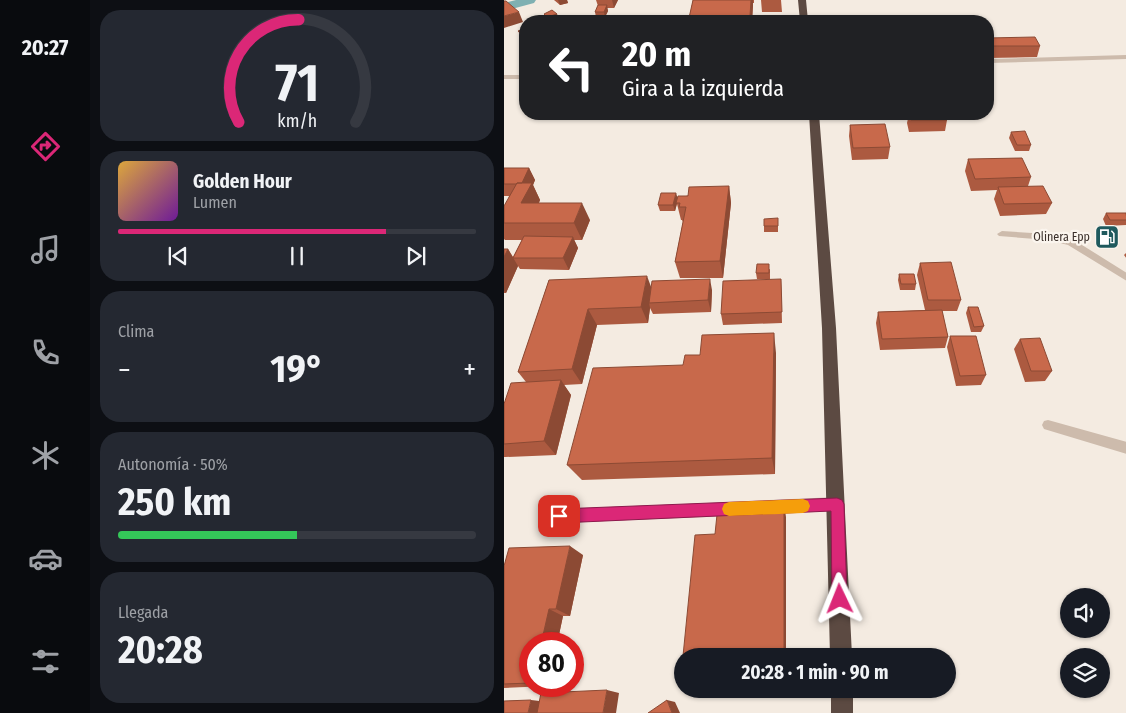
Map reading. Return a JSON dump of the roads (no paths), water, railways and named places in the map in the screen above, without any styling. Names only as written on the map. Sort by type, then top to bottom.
[{"type":"highway","points":[[802,0],[803,15]]},
{"type":"highway","points":[[814,120],[829,328],[837,504],[841,648]]},
{"type":"highway","points":[[842,698],[842,713]]},
{"type":"lane","points":[[994,61],[1126,57]]},
{"type":"lane","points":[[504,76],[519,77]]},
{"type":"lane","points":[[1002,234],[1048,237],[1070,242],[1126,278]]},
{"type":"lane","points":[[1048,425],[1126,448]]},
{"type":"lane","points":[[559,516],[837,504]]},
{"type":"waterway","points":[[504,7],[530,0]]},
{"type":"place","name":"Olinera Epp","points":[[1107,237]]}]
